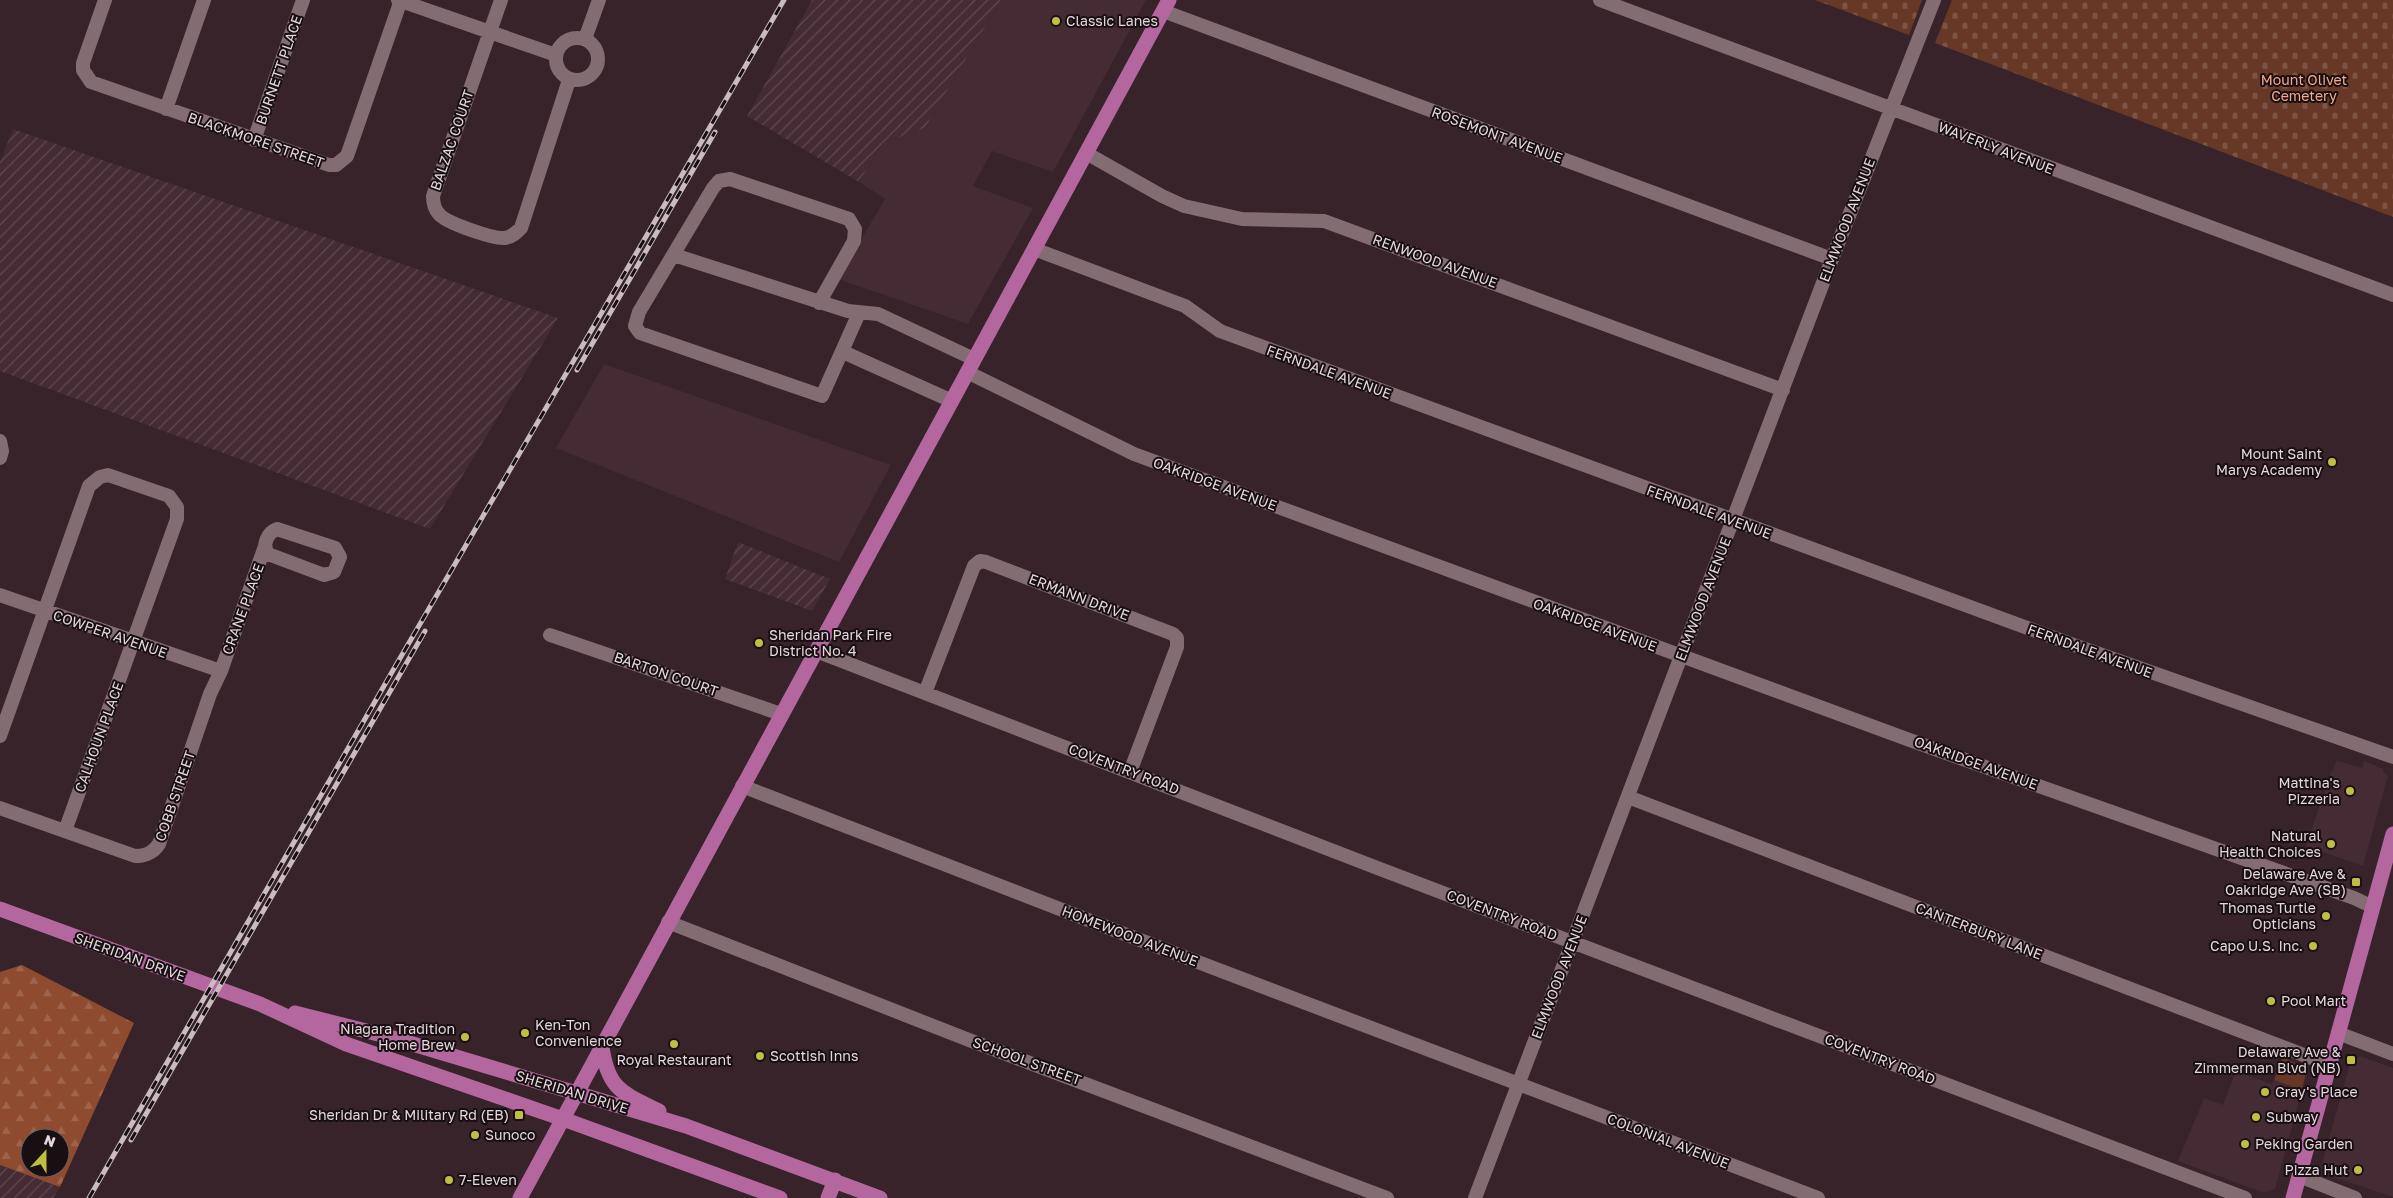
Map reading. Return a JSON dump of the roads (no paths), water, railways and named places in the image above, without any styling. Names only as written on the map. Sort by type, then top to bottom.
[{"type":"main road","points":[[520,1198],[1166,6]]},
{"type":"main road","points":[[2293,1198],[2393,834]]},
{"type":"main road","name":"SHERIDAN DRIVE","points":[[0,909],[260,1004],[346,1044],[563,1119],[780,1198]]},
{"type":"main road","name":"SHERIDAN DRIVE","points":[[260,1004],[386,1036],[686,1126],[880,1198]]},
{"type":"main road","points":[[602,1047],[604,1064],[610,1079],[618,1088],[686,1126]]},
{"type":"main road","points":[[828,1198],[835,1180]]},
{"type":"street","name":"BLACKMORE STREET","points":[[105,0],[83,63],[86,77],[95,84],[329,166],[342,162],[347,156],[400,0]]},
{"type":"street","points":[[166,109],[204,0]]},
{"type":"street","name":"BURNETT PLACE","points":[[254,140],[303,0]]},
{"type":"street","points":[[400,0],[556,55]]},
{"type":"street","name":"BALZAC COURT","points":[[501,0],[433,196],[435,207],[444,219],[498,238],[510,237],[521,228],[569,80]]},
{"type":"street","points":[[584,39],[599,0]]},
{"type":"street","name":"WAVERLY AVENUE","points":[[1600,0],[2393,295]]},
{"type":"street","name":"ELMWOOD AVENUE","points":[[1475,1198],[1832,259],[1934,0]]},
{"type":"street","name":"ROSEMONT AVENUE","points":[[1166,6],[1832,259]]},
{"type":"street","points":[[572,38],[584,39],[597,50],[598,67],[586,79],[569,80],[558,70],[556,55],[562,44],[572,38]]},
{"type":"street","name":"RENWOOD AVENUE","points":[[1086,153],[1162,196],[1184,206],[1242,219],[1324,221],[1783,390]]},
{"type":"street","points":[[819,303],[854,241],[855,230],[845,216],[730,179],[723,180],[713,188],[635,322],[636,330],[822,396],[859,313]]},
{"type":"street","name":"FERNDALE AVENUE","points":[[1034,248],[1185,306],[1220,332],[2080,648],[2393,757]]},
{"type":"street","name":"OAKRIDGE AVENUE","points":[[674,255],[819,303],[859,313],[868,311],[878,314],[1134,454],[1681,656],[2354,898],[2373,907]]},
{"type":"street","points":[[843,352],[952,401]]},
{"type":"street","points":[[0,440],[2,451],[0,458]]},
{"type":"street","name":"CALHOUN PLACE","points":[[0,736],[89,486],[100,477],[116,476],[169,496],[177,507],[178,514],[65,831]]},
{"type":"street","name":"CRANE PLACE","points":[[221,672],[265,546],[272,531],[282,529],[335,548],[340,561],[334,572],[324,574],[268,554],[265,546]]},
{"type":"street","name":"ERMANN DRIVE","points":[[925,693],[974,566],[980,561],[1093,603],[1173,634],[1177,638],[1177,647],[1130,772]]},
{"type":"street","name":"COWPER AVENUE","points":[[0,595],[221,672]]},
{"type":"street","name":"BARTON COURT","points":[[550,635],[781,714]]},
{"type":"street","name":"COVENTRY ROAD","points":[[816,651],[2245,1198]]},
{"type":"street","name":"COBB STREET","points":[[0,808],[135,856],[143,856],[155,850],[159,844],[210,694],[221,672]]},
{"type":"street","name":"HOMEWOOD AVENUE","points":[[742,786],[1518,1084]]},
{"type":"street","name":"CANTERBURY LANE","points":[[1628,797],[2330,1064]]},
{"type":"street","name":"SCHOOL STREET","points":[[668,922],[969,1040],[1386,1198]]},
{"type":"street","points":[[2338,1033],[2393,1054]]},
{"type":"street","name":"COLONIAL AVENUE","points":[[1518,1084],[1818,1198]]},
{"type":"street","points":[[2299,1176],[2355,1198]]},
{"type":"railway","points":[[89,1198],[392,672],[784,0]]},
{"type":"railway","points":[[577,370],[715,132]]},
{"type":"railway","points":[[131,1140],[425,631]]},
{"type":"place","name":"Classic Lanes","points":[[1056,21]]},
{"type":"place","name":"Mount Saint Marys Academy","points":[[2332,462]]},
{"type":"place","name":"Sheridan Park Fire District No. 4","points":[[759,643]]},
{"type":"place","name":"Mattina's Pizzeria","points":[[2350,791]]},
{"type":"place","name":"Natural Health Choices","points":[[2331,844]]},
{"type":"place","name":"Delaware Ave & Oakridge Ave (SB)","points":[[2356,882]]},
{"type":"place","name":"Thomas Turtle Opticians","points":[[2326,916]]},
{"type":"place","name":"Capo U.S. Inc.","points":[[2313,946]]},
{"type":"place","name":"Pool Mart","points":[[2271,1001]]},
{"type":"place","name":"Ken-Ton Convenience","points":[[525,1033]]},
{"type":"place","name":"Niagara Tradition Home Brew","points":[[465,1037]]},
{"type":"place","name":"Royal Restaurant","points":[[674,1044]]},
{"type":"place","name":"Scottish Inns","points":[[760,1056]]},
{"type":"place","name":"Delaware Ave & Zimmerman Blvd (NB)","points":[[2351,1060]]},
{"type":"place","name":"Gray's Place","points":[[2265,1092]]},
{"type":"place","name":"Sheridan Dr & Military Rd (EB)","points":[[519,1115]]},
{"type":"place","name":"Subway","points":[[2256,1117]]},
{"type":"place","name":"Sunoco","points":[[475,1135]]},
{"type":"place","name":"Peking Garden","points":[[2245,1144]]},
{"type":"place","name":"Pizza Hut","points":[[2358,1170]]},
{"type":"place","name":"7-Eleven","points":[[449,1180]]},
{"type":"park label","name":"Mount Olivet Cemetery","points":[[2304,88]]}]
